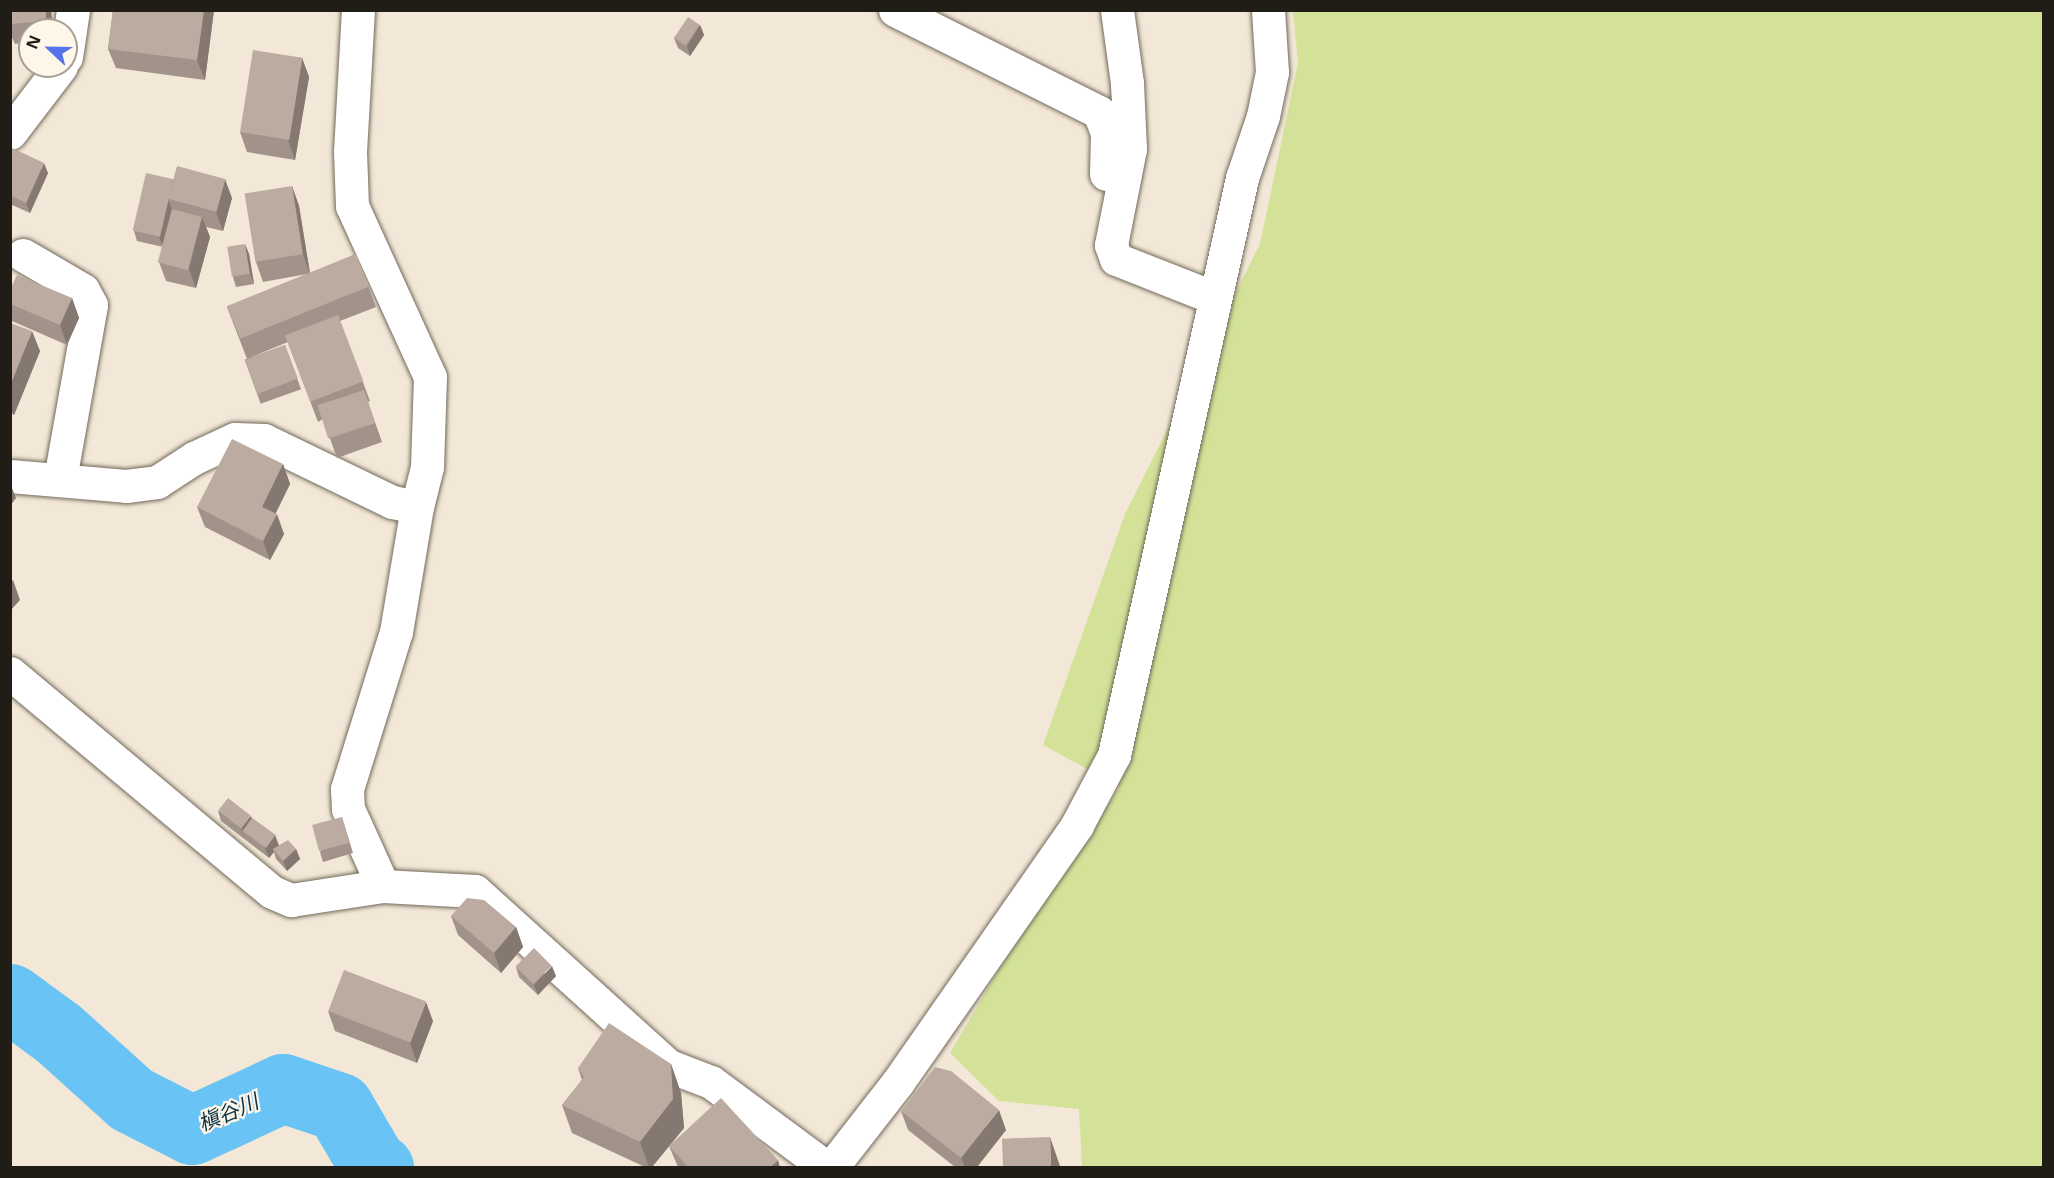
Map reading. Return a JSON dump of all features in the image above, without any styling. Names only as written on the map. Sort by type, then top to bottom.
[{"type":"street","points":[[358,10],[350,152],[352,206],[430,377],[427,467],[417,507],[396,632],[347,789],[348,809],[383,886]]},
{"type":"street","points":[[895,10],[1099,112],[1107,133],[1106,208],[1118,214]]},
{"type":"street","points":[[1117,10],[1127,83],[1130,149],[1111,245],[1116,259],[1215,298]]},
{"type":"street","points":[[10,673],[272,892],[291,900],[383,886],[475,891],[669,1066],[711,1082],[829,1167],[898,1082],[1077,825],[1114,755],[1215,298],[1272,72],[1268,10]]},
{"type":"street","points":[[10,133],[52,78]]},
{"type":"street","points":[[24,255],[83,290],[91,305],[60,479]]},
{"type":"street","points":[[15,289],[56,275]]},
{"type":"street","points":[[10,476],[126,486],[157,482],[194,458],[235,439],[264,440],[392,502],[417,507]]},
{"type":"green space","points":[[1293,11],[2043,11],[2043,1167],[1082,1167],[1079,1109],[999,1101],[950,1053],[1002,964],[1120,787],[1043,745],[1125,514],[1260,244],[1298,63]]},
{"type":"building","points":[[10,10],[46,10],[46,18],[18,18],[18,23],[10,24]]},
{"type":"building","points":[[113,10],[204,10],[197,60],[108,49]]},
{"type":"building","points":[[688,17],[700,25],[686,46],[674,38]]},
{"type":"building","points":[[253,50],[302,58],[289,140],[240,132]]},
{"type":"building","points":[[12,148],[44,163],[26,203],[10,195],[10,151]]},
{"type":"building","points":[[177,166],[225,179],[216,212],[168,199]]},
{"type":"building","points":[[146,173],[173,179],[160,237],[133,230]]},
{"type":"building","points":[[292,186],[303,254],[255,262],[245,194]]},
{"type":"building","points":[[172,209],[202,217],[188,270],[158,262]]},
{"type":"building","points":[[245,244],[250,274],[232,276],[227,247]]},
{"type":"building","points":[[356,254],[369,286],[240,339],[227,306]]},
{"type":"building","points":[[17,275],[72,298],[60,325],[10,304],[10,290]]},
{"type":"building","points":[[338,315],[363,381],[310,402],[285,335]]},
{"type":"building","points":[[10,323],[32,331],[10,386]]},
{"type":"building","points":[[285,345],[298,379],[258,394],[245,360]]},
{"type":"building","points":[[364,390],[375,423],[328,438],[317,405]]},
{"type":"building","points":[[232,439],[283,464],[262,507],[277,514],[263,541],[197,507]]},
{"type":"building","points":[[228,798],[251,816],[241,828],[218,811]]},
{"type":"building","points":[[342,817],[349,843],[319,851],[312,825]]},
{"type":"building","points":[[252,818],[275,835],[266,848],[243,831]]},
{"type":"building","points":[[288,840],[296,849],[283,861],[273,849]]},
{"type":"building","points":[[467,898],[484,900],[516,927],[494,953],[451,916]]},
{"type":"building","points":[[534,948],[552,966],[533,984],[516,966]]},
{"type":"building","points":[[344,970],[426,1002],[410,1043],[328,1011]]},
{"type":"building","points":[[609,1023],[671,1064],[673,1099],[640,1142],[562,1105],[584,1077],[578,1068]]},
{"type":"building","points":[[935,1067],[951,1071],[999,1110],[961,1158],[901,1111]]},
{"type":"building","points":[[721,1098],[778,1160],[770,1167],[688,1167],[669,1146]]},
{"type":"building","points":[[1050,1137],[1051,1167],[1003,1168],[1002,1139]]},
{"type":"waterway","name":"槇谷川","points":[[10,998],[58,1033],[131,1099],[192,1130],[283,1088],[339,1107],[373,1165],[379,1168]]}]
